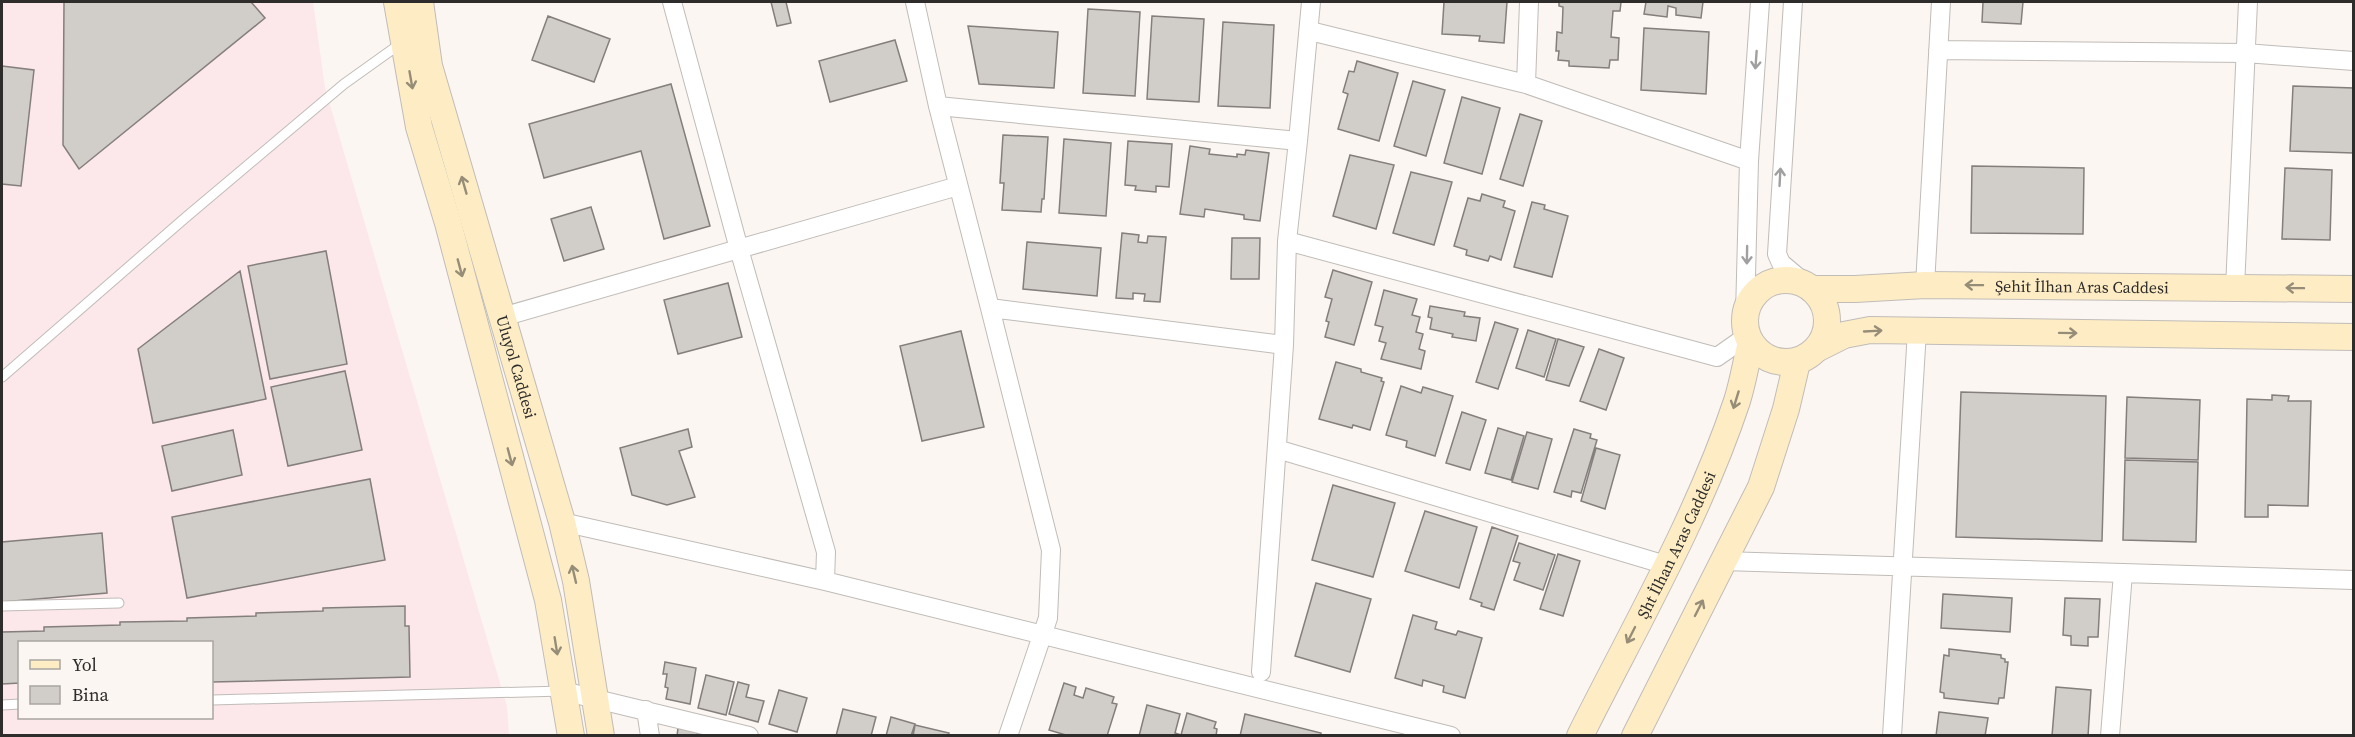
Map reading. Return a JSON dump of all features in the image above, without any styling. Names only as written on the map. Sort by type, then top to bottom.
[{"type":"main road","name":"Uluyol Caddesi","points":[[397,2],[419,127],[448,223],[548,600],[571,735]]},
{"type":"main road","name":"Uluyol Caddesi","points":[[419,2],[429,66],[562,522],[576,581],[600,735]]},
{"type":"main road","points":[[1635,735],[1761,487],[1786,409],[1808,355],[1824,338],[1827,314],[1823,302],[1809,287],[1785,280],[1774,281],[1755,294],[1748,331],[1766,358],[1787,363],[1808,355],[1844,335],[1870,330],[2354,337]]},
{"type":"main road","name":"Şehit İlhan Aras Caddesi","points":[[1809,287],[1855,289],[1925,285],[2354,289]]},
{"type":"main road","name":"Şht İlhan Aras Caddesi","points":[[1580,735],[1709,474],[1737,399],[1748,331]]},
{"type":"street","points":[[404,42],[419,2]]},
{"type":"street","points":[[672,2],[739,249],[826,552],[825,581]]},
{"type":"street","points":[[915,2],[938,106],[1051,550],[1048,618],[1008,735]]},
{"type":"street","points":[[1261,672],[1284,345],[1287,241],[1310,32],[1311,2]]},
{"type":"street","points":[[1526,84],[1529,2]]},
{"type":"street","points":[[1287,241],[1717,357],[1748,331],[1749,161],[1760,2]]},
{"type":"street","points":[[1793,2],[1777,254],[1781,263],[1809,287]]},
{"type":"street","points":[[1925,285],[1941,2]]},
{"type":"street","points":[[2235,288],[2248,2]]},
{"type":"street","points":[[1310,32],[1526,84],[1749,161]]},
{"type":"street","points":[[1938,50],[2245,53],[2354,61]]},
{"type":"street","points":[[938,106],[1298,141]]},
{"type":"street","points":[[502,316],[958,186]]},
{"type":"street","points":[[990,308],[1284,345]]},
{"type":"street","points":[[1892,735],[1917,331]]},
{"type":"street","points":[[1277,448],[1666,565]]},
{"type":"street","points":[[562,522],[825,581],[1451,735]]},
{"type":"street","points":[[1723,561],[2354,580]]},
{"type":"street","points":[[2110,735],[2123,573]]},
{"type":"street","points":[[564,691],[749,735]]},
{"type":"street","points":[[646,710],[650,735]]},
{"type":"lane","points":[[2,377],[184,218],[344,84],[404,42]]},
{"type":"lane","points":[[2,606],[118,603]]},
{"type":"lane","points":[[213,700],[564,691]]},
{"type":"lane","points":[[2,705],[18,704]]},
{"type":"shaded area","points":[[2,2],[313,2],[325,88],[507,707],[509,735],[2,735]]},
{"type":"building","points":[[64,2],[251,2],[265,18],[79,169],[63,145]]},
{"type":"building","points":[[771,2],[786,2],[791,23],[777,26]]},
{"type":"building","points":[[1444,2],[1507,2],[1504,43],[1479,41],[1480,36],[1442,34]]},
{"type":"building","points":[[1559,2],[1621,2],[1620,11],[1613,11],[1611,37],[1619,38],[1618,60],[1610,60],[1609,68],[1569,66],[1569,61],[1558,60],[1557,32],[1562,33],[1563,7],[1559,6]]},
{"type":"building","points":[[1646,2],[1703,2],[1701,18],[1676,15],[1676,8],[1668,6],[1667,17],[1644,14]]},
{"type":"building","points":[[1983,2],[2023,2],[2021,24],[1982,22]]},
{"type":"building","points":[[1088,9],[1140,12],[1135,96],[1083,93]]},
{"type":"building","points":[[548,16],[610,39],[594,82],[532,60]]},
{"type":"building","points":[[1152,16],[1204,19],[1199,102],[1147,99]]},
{"type":"building","points":[[1223,22],[1274,25],[1270,108],[1218,106]]},
{"type":"building","points":[[968,26],[1058,32],[1054,88],[979,84]]},
{"type":"building","points":[[1644,28],[1709,32],[1706,94],[1641,90]]},
{"type":"building","points":[[895,40],[907,81],[830,102],[819,61]]},
{"type":"building","points":[[1357,61],[1398,73],[1379,141],[1338,129],[1348,94],[1343,92],[1349,71],[1354,72]]},
{"type":"building","points":[[2,66],[34,70],[21,186],[2,184]]},
{"type":"building","points":[[1413,81],[1445,90],[1426,156],[1394,146]]},
{"type":"building","points":[[671,84],[710,226],[664,239],[641,151],[544,178],[529,124]]},
{"type":"building","points":[[2293,86],[2354,88],[2354,153],[2290,151]]},
{"type":"building","points":[[1462,97],[1500,108],[1482,174],[1444,163]]},
{"type":"building","points":[[1520,114],[1542,121],[1523,186],[1500,179]]},
{"type":"building","points":[[1003,135],[1048,137],[1041,212],[1002,210],[1004,183],[1000,183]]},
{"type":"building","points":[[1064,139],[1111,143],[1106,216],[1059,213]]},
{"type":"building","points":[[1128,141],[1172,144],[1169,187],[1156,186],[1156,192],[1135,190],[1136,186],[1125,185]]},
{"type":"building","points":[[1190,146],[1210,149],[1209,154],[1237,157],[1237,154],[1245,155],[1246,150],[1269,153],[1260,221],[1244,219],[1244,215],[1205,209],[1204,217],[1180,214]]},
{"type":"building","points":[[1350,155],[1394,165],[1376,229],[1333,216]]},
{"type":"building","points":[[1972,166],[2084,168],[2083,234],[1971,233]]},
{"type":"building","points":[[2285,168],[2332,170],[2330,240],[2282,239]]},
{"type":"building","points":[[1411,172],[1452,182],[1434,245],[1393,233]]},
{"type":"building","points":[[1482,194],[1505,201],[1503,207],[1515,211],[1501,260],[1490,256],[1488,261],[1466,255],[1467,250],[1454,246],[1468,198],[1480,201]]},
{"type":"building","points":[[1532,202],[1545,205],[1544,209],[1568,216],[1552,277],[1514,267]]},
{"type":"building","points":[[591,207],[604,249],[564,261],[551,219]]},
{"type":"building","points":[[1122,233],[1139,235],[1138,242],[1147,243],[1148,236],[1166,237],[1160,302],[1144,301],[1145,294],[1133,293],[1133,299],[1116,298]]},
{"type":"building","points":[[1232,238],[1260,238],[1259,279],[1231,279]]},
{"type":"building","points":[[1027,242],[1101,248],[1097,296],[1023,289]]},
{"type":"building","points":[[326,251],[347,364],[270,379],[248,266]]},
{"type":"building","points":[[1333,270],[1372,282],[1354,345],[1325,337],[1329,322],[1326,321],[1332,299],[1325,297]]},
{"type":"building","points":[[240,271],[266,399],[153,423],[138,349]]},
{"type":"building","points":[[728,283],[742,337],[678,354],[664,300]]},
{"type":"building","points":[[1384,290],[1417,299],[1412,315],[1420,317],[1416,332],[1423,334],[1419,349],[1425,351],[1421,369],[1381,359],[1386,343],[1379,341],[1383,327],[1375,325]]},
{"type":"building","points":[[1430,306],[1465,312],[1464,316],[1480,318],[1476,341],[1452,337],[1453,334],[1430,329],[1432,318],[1428,317]]},
{"type":"building","points":[[1495,322],[1518,329],[1498,389],[1476,382]]},
{"type":"building","points":[[1528,330],[1556,339],[1544,377],[1516,368]]},
{"type":"building","points":[[961,331],[984,427],[922,441],[900,346]]},
{"type":"building","points":[[1558,339],[1584,347],[1569,386],[1546,380]]},
{"type":"building","points":[[1599,349],[1624,358],[1606,410],[1580,401]]},
{"type":"building","points":[[1336,362],[1361,369],[1361,372],[1382,378],[1381,381],[1384,382],[1370,430],[1353,425],[1352,428],[1319,419]]},
{"type":"building","points":[[345,371],[362,450],[288,466],[271,387]]},
{"type":"building","points":[[1401,386],[1421,393],[1423,387],[1453,396],[1435,456],[1406,447],[1407,441],[1386,435]]},
{"type":"building","points":[[1961,392],[2106,396],[2102,541],[1956,537]]},
{"type":"building","points":[[2272,395],[2289,396],[2288,401],[2311,401],[2308,506],[2268,505],[2268,517],[2245,517],[2247,399],[2272,400]]},
{"type":"building","points":[[2127,397],[2200,400],[2198,460],[2125,458]]},
{"type":"building","points":[[1462,412],[1486,420],[1470,470],[1446,463]]},
{"type":"building","points":[[1498,428],[1524,436],[1511,480],[1485,473]]},
{"type":"building","points":[[688,429],[692,447],[679,451],[695,497],[667,505],[632,495],[620,448]]},
{"type":"building","points":[[1574,429],[1591,434],[1590,438],[1597,440],[1581,493],[1572,491],[1571,497],[1554,492]]},
{"type":"building","points":[[233,430],[242,475],[172,491],[162,446]]},
{"type":"building","points":[[1527,432],[1552,439],[1538,489],[1512,482]]},
{"type":"building","points":[[1596,448],[1620,455],[1605,509],[1581,501]]},
{"type":"building","points":[[2125,460],[2198,462],[2196,542],[2123,540]]},
{"type":"building","points":[[370,479],[385,560],[187,598],[172,517]]},
{"type":"building","points":[[1333,485],[1395,503],[1373,577],[1312,560]]},
{"type":"building","points":[[1425,511],[1477,527],[1459,588],[1405,571]]},
{"type":"building","points":[[1492,527],[1518,536],[1494,610],[1470,599]]},
{"type":"building","points":[[102,533],[107,593],[2,602],[2,542]]},
{"type":"building","points":[[1519,543],[1555,555],[1543,590],[1514,580],[1520,563],[1513,561]]},
{"type":"building","points":[[1558,554],[1580,561],[1563,616],[1540,609]]},
{"type":"building","points":[[1316,583],[1371,599],[1350,672],[1295,656]]},
{"type":"building","points":[[1943,594],[2012,598],[2010,632],[1941,628]]},
{"type":"building","points":[[2065,598],[2100,599],[2098,637],[2088,637],[2088,646],[2071,645],[2071,636],[2063,635]]},
{"type":"building","points":[[405,606],[405,626],[409,626],[410,677],[213,682],[213,641],[18,641],[18,683],[2,684],[2,632],[44,631],[44,627],[120,625],[120,622],[187,621],[187,618],[256,616],[256,613],[323,611],[323,608]]},
{"type":"building","points":[[1413,615],[1437,622],[1435,629],[1456,635],[1458,631],[1482,638],[1465,698],[1443,692],[1444,686],[1423,680],[1422,686],[1395,678]]},
{"type":"building","points":[[1949,649],[2001,655],[2005,662],[2008,662],[2004,698],[1999,698],[1998,704],[1944,698],[1944,693],[1940,692],[1944,655],[1949,656]]},
{"type":"building","points":[[665,662],[696,668],[690,704],[666,699],[667,674],[663,674]]},
{"type":"building","points":[[706,675],[734,682],[726,715],[698,708]]},
{"type":"building","points":[[738,682],[749,685],[746,697],[764,701],[758,722],[729,714]]},
{"type":"building","points":[[1064,683],[1076,687],[1074,695],[1083,698],[1086,688],[1114,697],[1112,703],[1117,704],[1107,736],[1069,736],[1049,730]]},
{"type":"building","points":[[2056,687],[2091,690],[2088,736],[2052,736]]},
{"type":"building","points":[[779,690],[807,698],[797,732],[769,724]]},
{"type":"building","points":[[1147,705],[1180,714],[1175,733],[1181,735],[1187,713],[1216,722],[1214,728],[1217,729],[1216,736],[1139,736]]},
{"type":"building","points":[[843,709],[876,717],[871,736],[836,736]]},
{"type":"building","points":[[1939,712],[1988,718],[1985,736],[1936,736]]},
{"type":"building","points":[[1245,714],[1321,733],[1321,736],[1240,736]]},
{"type":"building","points":[[891,717],[915,724],[911,736],[886,736]]},
{"type":"building","points":[[915,725],[949,733],[948,736],[913,736]]},
{"type":"building","points":[[678,728],[698,731],[697,736],[677,736]]}]
